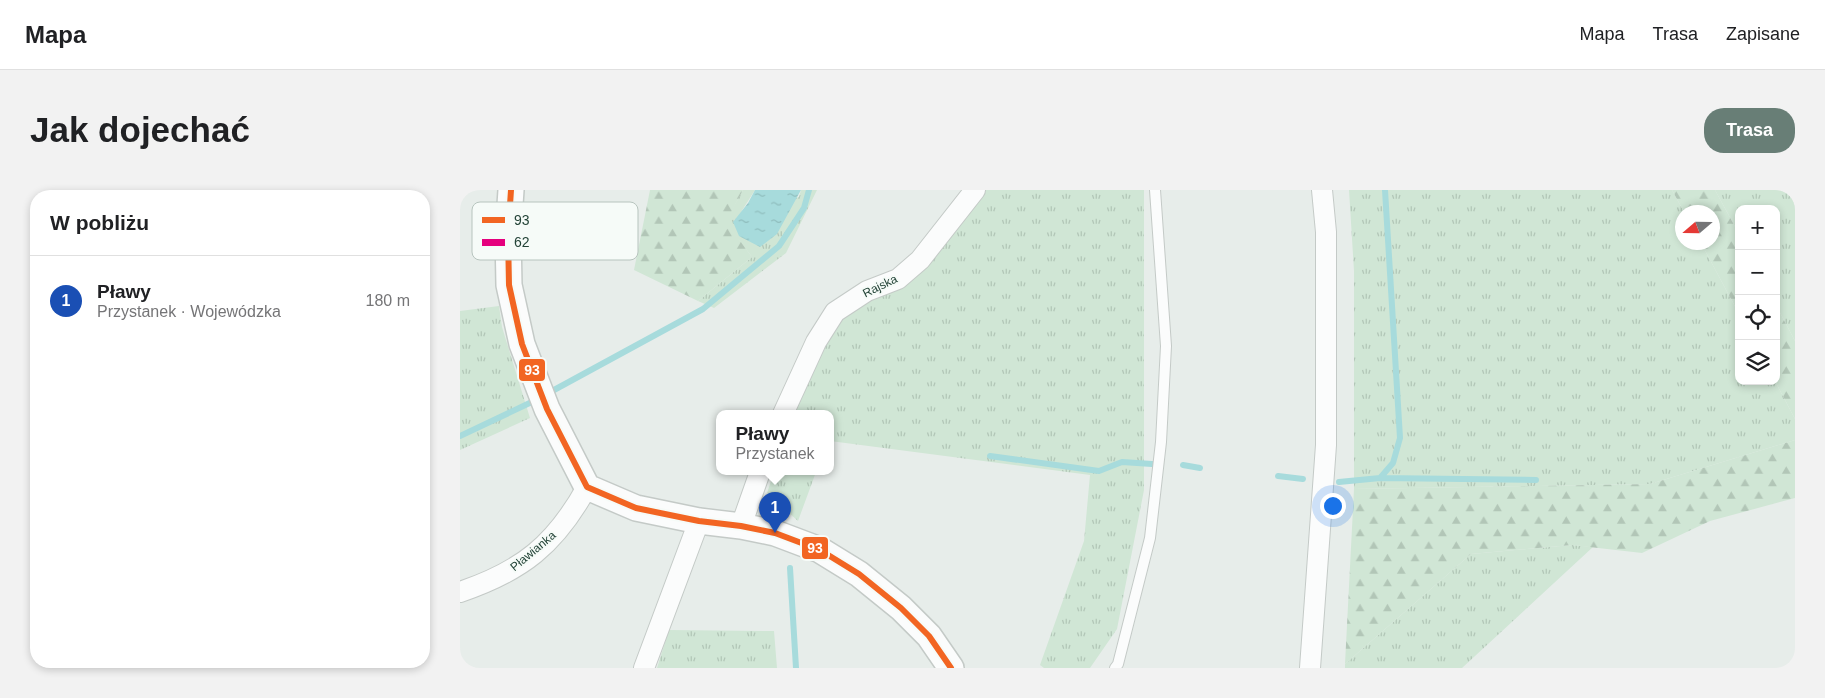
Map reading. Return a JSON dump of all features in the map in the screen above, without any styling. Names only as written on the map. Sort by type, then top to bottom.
[{"type":"street","name":"Rajska","points":[[785,410],[816,342],[835,312],[867,291],[898,279],[920,260],[975,190]]},
{"type":"street","points":[[1310,668],[1326,445],[1326,232],[1322,190]]},
{"type":"street","points":[[509,260],[509,285],[522,344],[547,409],[587,487],[636,508],[699,521],[741,526],[775,533],[820,550],[859,574],[900,608],[929,636],[951,668]]},
{"type":"street","points":[[741,526],[759,475]]},
{"type":"street","name":"Pławianka","points":[[460,592],[490,582],[516,568],[540,549],[555,535],[574,511],[587,487]]},
{"type":"street","points":[[644,668],[699,521]]},
{"type":"lane","points":[[1115,668],[1118,664],[1150,538],[1162,442],[1166,346],[1155,190]]},
{"type":"green space","points":[[650,190],[743,190],[726,222],[752,257],[698,301],[634,270],[636,260],[638,260],[638,250]]},
{"type":"green space","points":[[743,190],[755,190],[741,212],[799,197],[801,190],[817,190],[786,253],[714,308],[698,301],[752,257],[725,222]]},
{"type":"green space","points":[[984,190],[1144,190],[1144,490],[1117,629],[1090,668],[1044,668],[1040,665],[1084,541],[1090,475],[834,442],[834,410],[795,410],[806,381],[838,321],[873,295],[910,278],[940,251]]},
{"type":"green space","points":[[1349,190],[1672,190],[1680,205],[1675,205],[1675,250],[1705,250],[1735,307],[1735,385],[1777,385],[1795,419],[1795,440],[1650,484],[1354,489],[1354,271]]},
{"type":"green space","points":[[1672,190],[1715,190],[1735,227],[1735,307],[1705,250],[1720,250],[1720,205],[1680,205]]},
{"type":"green space","points":[[1715,190],[1795,190],[1795,341],[1780,313],[1780,205],[1735,205],[1735,227]]},
{"type":"green space","points":[[499,306],[502,327],[530,418],[460,450],[460,311]]},
{"type":"green space","points":[[1780,313],[1795,341],[1795,419],[1777,385],[1780,385]]},
{"type":"green space","points":[[1795,440],[1795,498],[1710,521],[1642,553],[1572,545],[1471,554],[1345,664],[1354,489],[1650,484]]},
{"type":"green space","points":[[773,475],[815,475],[798,521],[767,493]]},
{"type":"green space","points":[[1572,545],[1593,547],[1462,668],[1345,668],[1345,664],[1471,554]]},
{"type":"green space","points":[[669,630],[774,631],[777,668],[657,668]]},
{"type":"water","points":[[755,190],[801,190],[777,234],[760,247],[739,236],[733,222],[748,203]]},
{"type":"waterway","points":[[554,390],[703,309],[779,246],[804,208],[809,190]]},
{"type":"waterway","points":[[1339,482],[1380,478],[1393,463],[1400,438],[1385,190]]},
{"type":"waterway","points":[[460,436],[536,400]]},
{"type":"waterway","points":[[990,456],[1099,471],[1122,462],[1152,464]]},
{"type":"waterway","points":[[1183,465],[1200,468]]},
{"type":"waterway","points":[[1278,476],[1303,479]]},
{"type":"waterway","points":[[1380,478],[1536,480]]},
{"type":"waterway","points":[[790,568],[796,668]]},
{"type":"transit line","name":"93","points":[[510,202],[511,190]]},
{"type":"transit line","name":"93","points":[[508,260],[509,285],[522,344],[547,409],[587,487],[636,508],[699,521],[741,526],[775,533],[820,550],[859,574],[901,608],[929,636],[951,668]]},
{"type":"place","name":"Pławy","points":[[775,533]]}]
